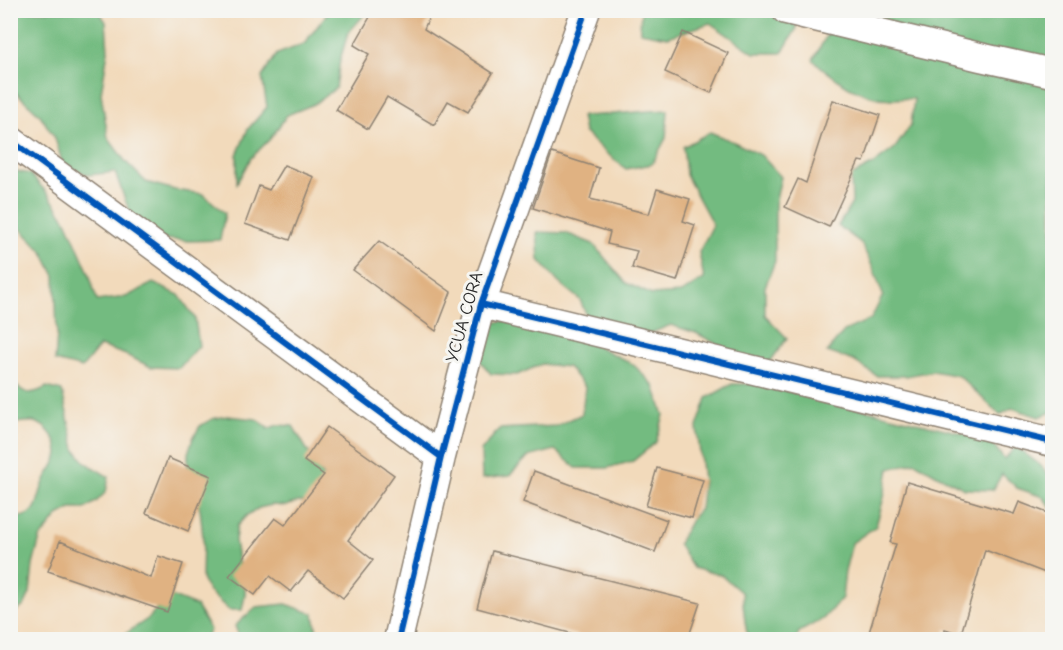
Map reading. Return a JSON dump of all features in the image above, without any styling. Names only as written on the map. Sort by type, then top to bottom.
[{"type":"street","name":"YCUA CORA","points":[[398,639],[441,457],[481,304],[586,10]]},
{"type":"street","points":[[786,10],[1053,73]]},
{"type":"street","points":[[10,140],[441,457]]},
{"type":"street","points":[[481,304],[1053,442]]},
{"type":"green space","points":[[641,10],[790,11],[797,28],[782,53],[754,53],[710,23],[668,37],[640,32]]},
{"type":"green space","points":[[10,11],[99,11],[106,22],[108,51],[101,93],[108,138],[125,161],[146,182],[175,190],[203,194],[225,213],[220,240],[163,239],[136,226],[115,172],[89,175],[63,165],[55,138],[40,115],[11,88]]},
{"type":"green space","points":[[329,11],[360,11],[365,14],[348,33],[340,60],[336,88],[314,104],[287,115],[270,139],[251,158],[237,183],[237,155],[248,129],[267,107],[262,77],[277,54],[304,44]]},
{"type":"green space","points":[[847,11],[1052,11],[1052,412],[1039,417],[1012,408],[1000,415],[959,376],[933,371],[906,376],[877,376],[854,361],[827,352],[844,331],[871,319],[883,295],[861,243],[838,226],[852,203],[851,176],[872,165],[895,148],[911,125],[914,99],[889,99],[867,95],[839,81],[813,60],[827,35]]},
{"type":"green space","points":[[668,110],[666,138],[652,164],[626,169],[584,132],[581,116],[603,115]]},
{"type":"green space","points":[[710,132],[761,155],[781,177],[775,204],[775,261],[765,287],[765,315],[787,338],[770,362],[742,365],[721,346],[696,333],[671,325],[646,335],[591,326],[580,300],[558,282],[539,260],[537,232],[566,233],[593,244],[626,283],[652,295],[681,293],[704,279],[699,252],[713,225],[686,175],[683,147]]},
{"type":"green space","points":[[11,170],[30,174],[49,195],[66,220],[89,273],[97,301],[126,297],[153,283],[179,295],[195,318],[199,346],[179,368],[151,367],[100,346],[82,368],[55,361],[57,333],[55,276],[43,252],[11,219]]},
{"type":"green space","points":[[511,319],[583,339],[633,364],[654,386],[664,415],[656,442],[633,461],[607,468],[576,468],[555,450],[528,457],[509,476],[482,479],[481,451],[499,429],[556,426],[582,414],[585,387],[568,367],[542,364],[517,375],[491,374],[472,351],[484,325]]},
{"type":"green space","points":[[11,380],[20,389],[32,393],[47,387],[62,391],[75,449],[85,462],[109,477],[106,492],[96,502],[85,509],[71,509],[58,516],[40,538],[33,565],[30,593],[24,606],[11,614],[11,519],[28,514],[35,508],[58,453],[55,441],[44,427],[34,422],[11,423]]},
{"type":"green space","points":[[732,384],[760,384],[990,440],[1004,459],[1016,447],[1039,464],[1052,478],[1052,509],[1043,497],[1017,488],[1002,474],[993,490],[965,489],[915,462],[889,469],[876,526],[852,543],[845,571],[842,598],[823,619],[799,632],[796,639],[748,639],[742,593],[721,575],[693,568],[678,544],[692,518],[700,509],[703,480],[697,427],[707,398]]},
{"type":"green space","points":[[227,416],[256,419],[268,427],[267,429],[278,425],[293,426],[322,475],[333,485],[312,502],[259,508],[247,515],[237,526],[235,540],[239,568],[245,581],[242,610],[229,610],[208,591],[202,579],[203,537],[200,509],[188,468],[188,453],[200,426],[212,419]]},
{"type":"green space","points":[[168,595],[196,606],[210,630],[205,639],[126,639],[125,634],[149,618]]},
{"type":"green space","points":[[286,604],[314,614],[318,639],[240,639],[235,626],[256,607]]},
{"type":"building","points":[[374,10],[432,10],[424,29],[493,73],[468,112],[448,101],[434,125],[387,97],[368,129],[336,110],[369,54],[354,45]]},
{"type":"building","points":[[683,32],[728,53],[711,93],[665,72]]},
{"type":"building","points":[[833,100],[880,115],[864,162],[859,161],[829,227],[785,207],[798,179],[806,183]]},
{"type":"building","points":[[552,153],[599,168],[590,199],[649,214],[657,189],[690,199],[683,221],[695,225],[677,281],[632,268],[637,251],[607,244],[610,232],[533,208]]},
{"type":"building","points":[[284,165],[314,177],[290,240],[245,224],[259,186],[269,190]]},
{"type":"building","points":[[379,241],[451,292],[436,331],[353,270]]},
{"type":"building","points":[[327,427],[394,475],[348,540],[373,560],[343,598],[308,571],[291,592],[270,576],[255,595],[229,576],[275,518],[285,525],[324,475],[304,461]]},
{"type":"building","points":[[168,458],[211,476],[188,531],[146,513]]},
{"type":"building","points":[[657,468],[703,480],[692,518],[646,506]]},
{"type":"building","points":[[534,471],[667,520],[655,552],[523,502]]},
{"type":"building","points":[[907,482],[1014,514],[1019,502],[1053,515],[1053,576],[985,550],[961,634],[945,629],[944,639],[867,639],[896,544],[890,543]]},
{"type":"building","points":[[60,541],[151,578],[158,556],[183,564],[167,612],[48,571]]},
{"type":"building","points":[[492,551],[700,603],[688,639],[592,639],[477,608]]},
{"type":"cycle path","points":[[398,640],[441,457],[481,304],[586,10]]},
{"type":"cycle path","points":[[10,140],[441,457]]},
{"type":"cycle path","points":[[481,304],[1052,442]]}]
